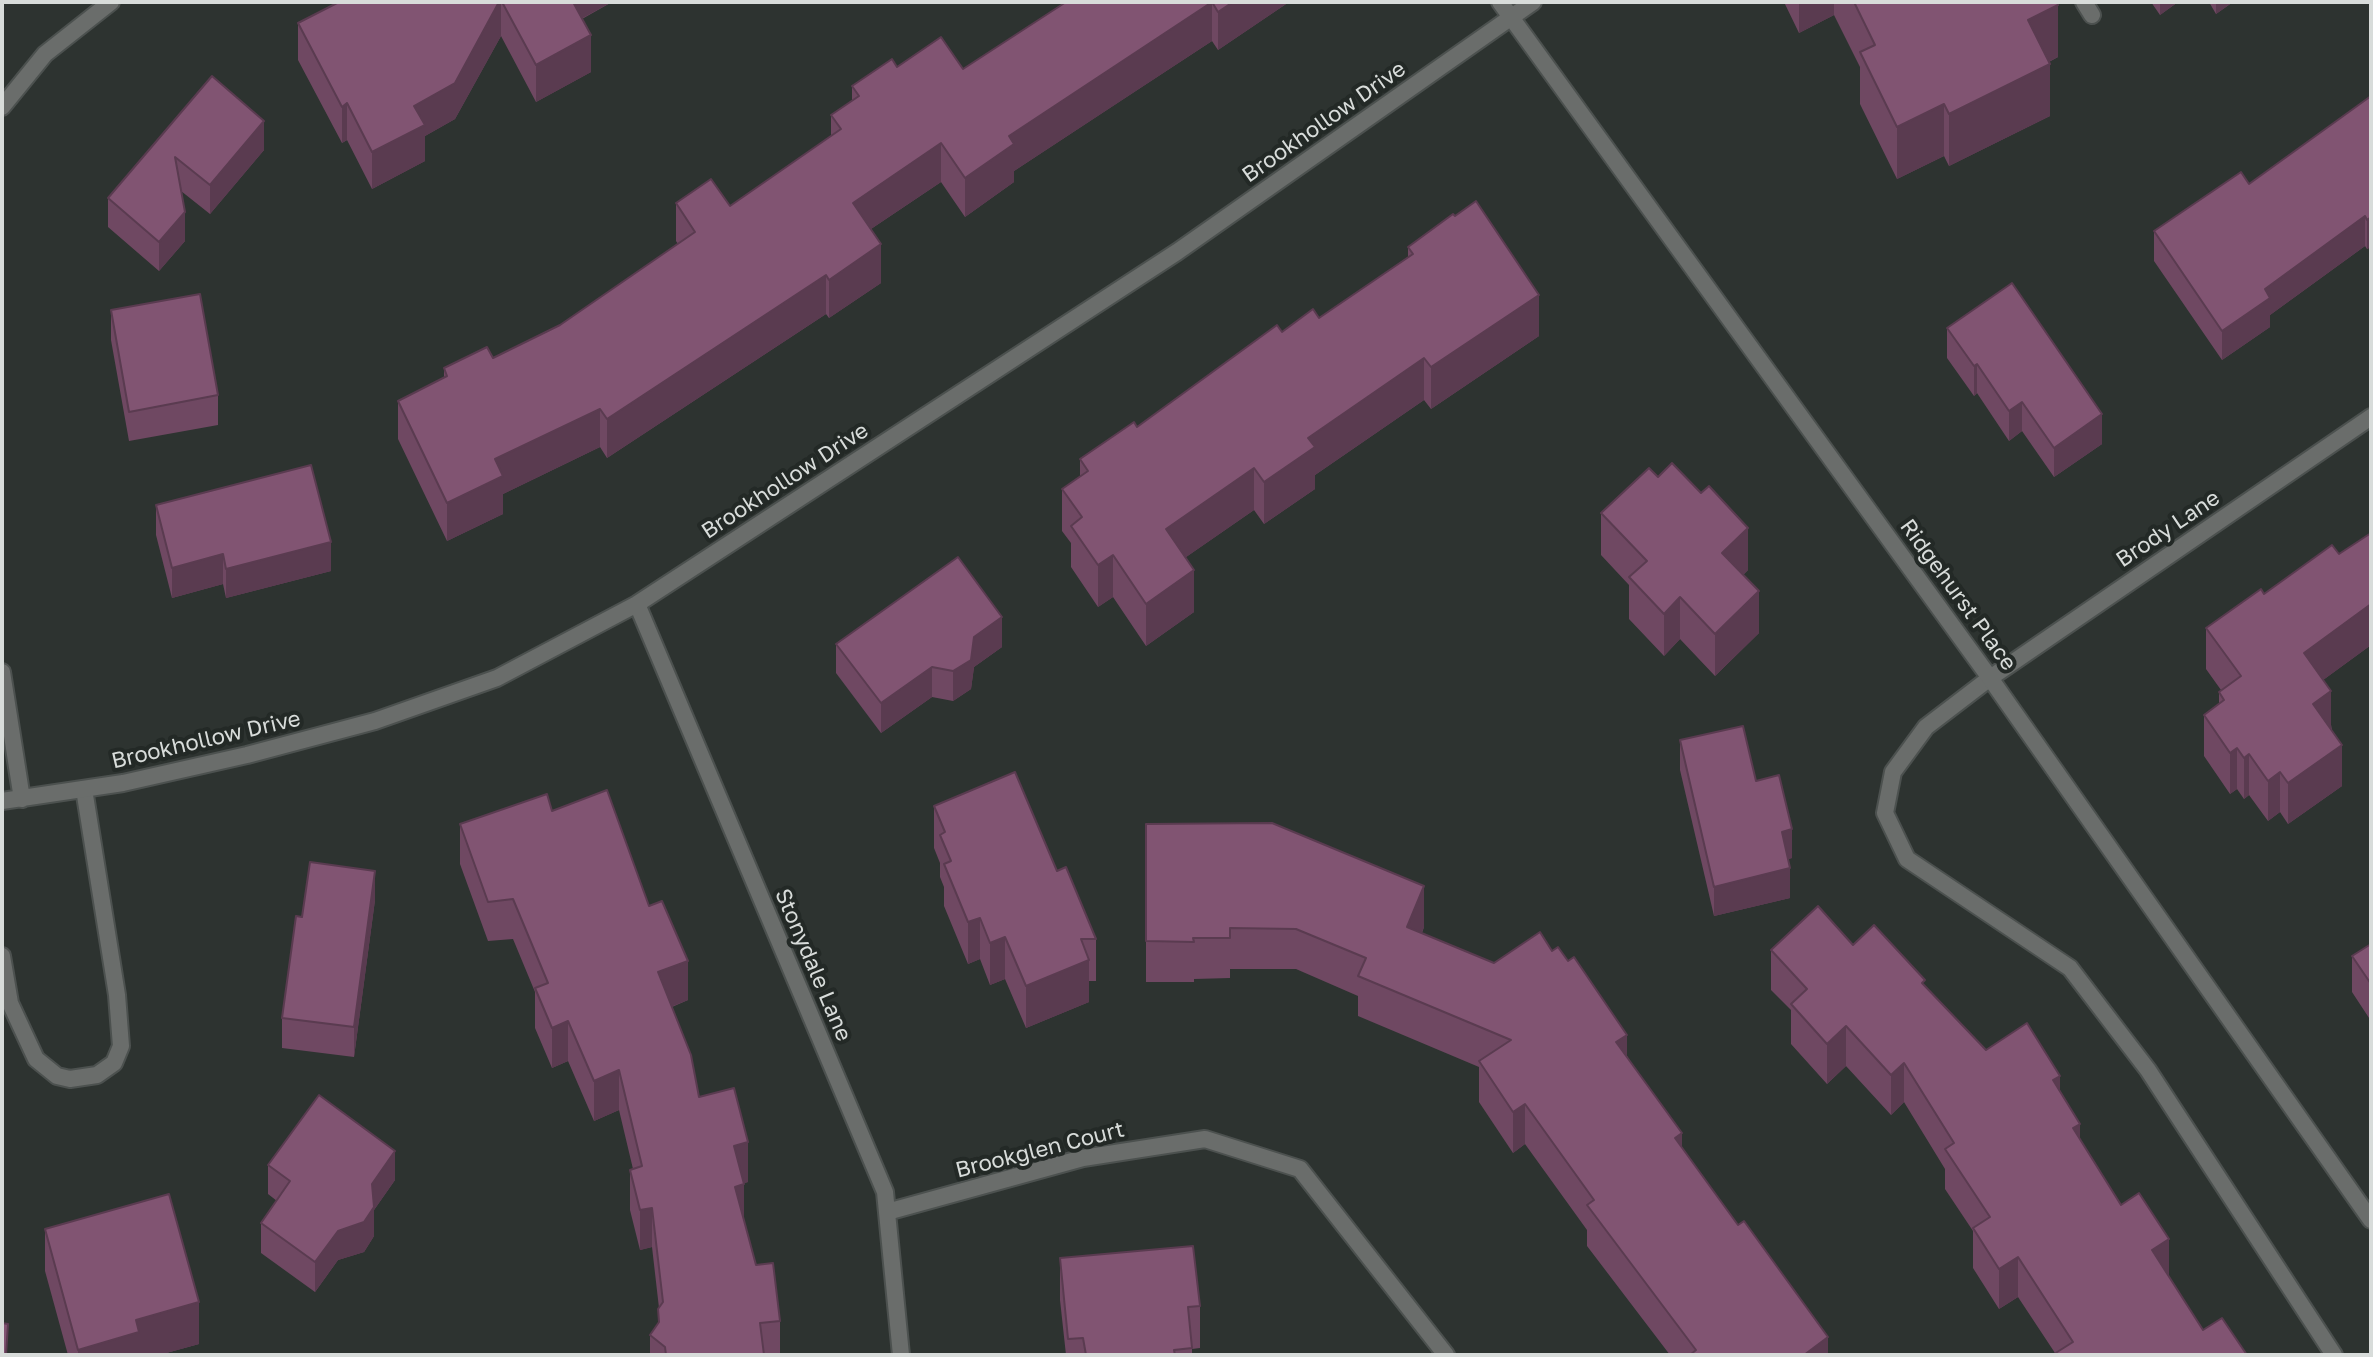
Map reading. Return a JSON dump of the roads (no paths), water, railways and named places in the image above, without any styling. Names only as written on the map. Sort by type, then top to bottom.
[{"type":"street","points":[[2,107],[45,54],[111,2]]},
{"type":"street","name":"Ridgehurst Place","points":[[1500,2],[1990,678],[2371,1220]]},
{"type":"street","name":"Brookhollow Drive","points":[[2,801],[84,789],[231,759],[375,721],[497,678],[637,604],[1177,252],[1533,2]]},
{"type":"street","name":"Brody Lane","points":[[2334,1355],[2148,1070],[2070,968],[1907,859],[1885,813],[1893,772],[1926,727],[1990,678],[2371,417]]},
{"type":"street","name":"Stonydale Lane","points":[[637,604],[885,1192],[901,1355]]},
{"type":"street","points":[[2,672],[22,799]]},
{"type":"street","points":[[2,956],[10,1003],[36,1059],[57,1076],[70,1079],[97,1075],[114,1063],[121,1046],[117,995],[84,789]]},
{"type":"street","name":"Brookglen Court","points":[[887,1212],[1083,1158],[1205,1139],[1300,1169],[1446,1355]]}]
